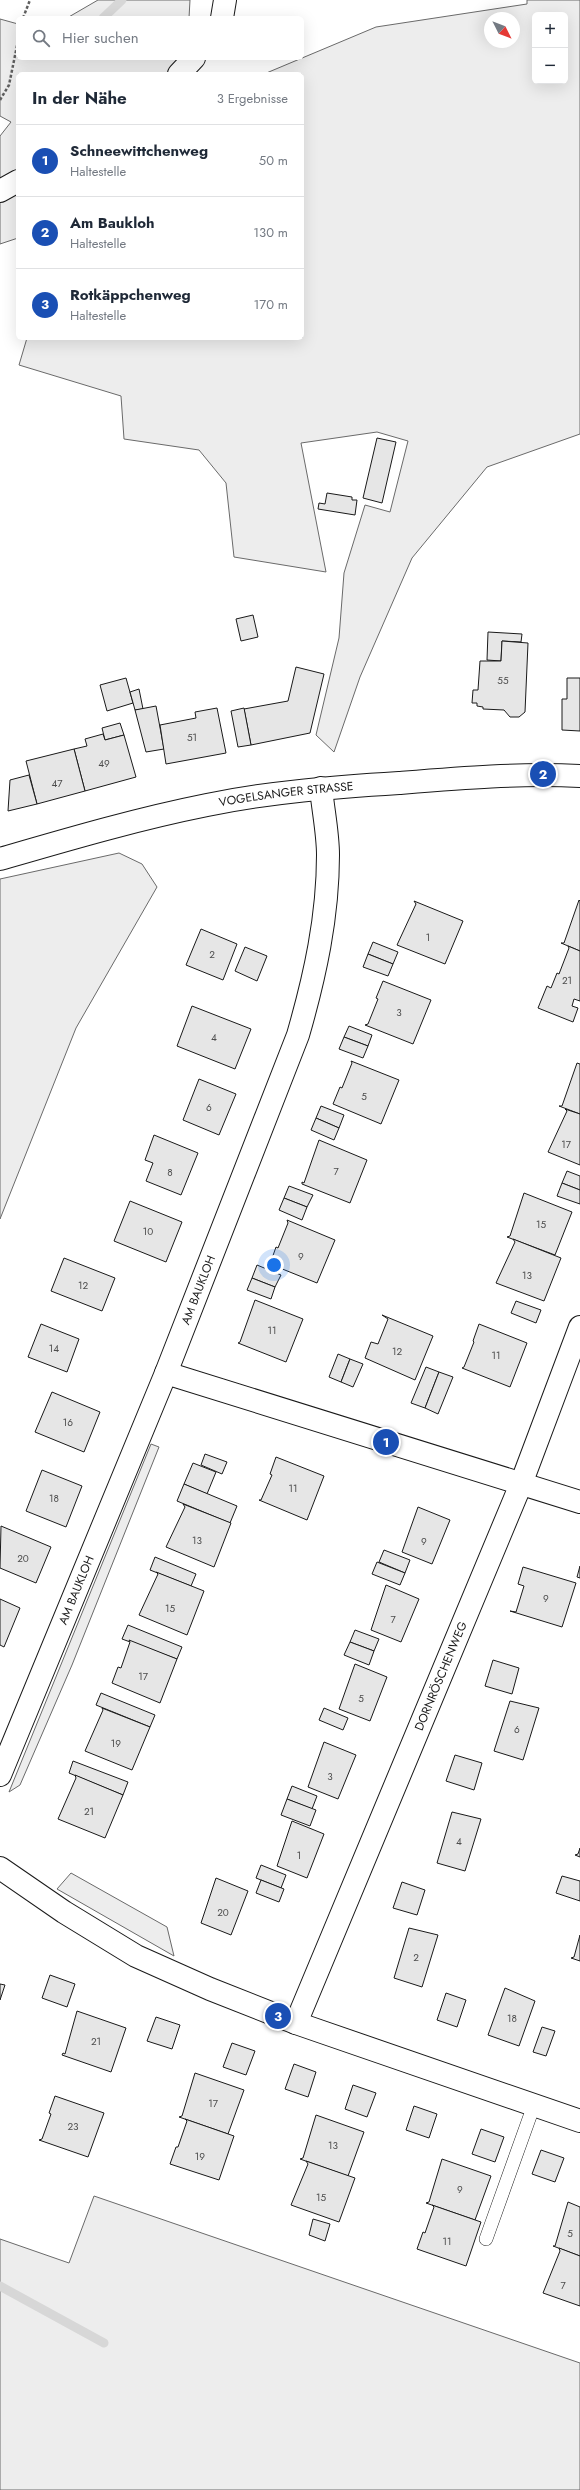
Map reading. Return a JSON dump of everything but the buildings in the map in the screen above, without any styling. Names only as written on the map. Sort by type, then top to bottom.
[{"type":"street","points":[[222,16],[225,0]]},
{"type":"street","points":[[181,72],[192,60]]},
{"type":"street","points":[[0,191],[16,181]]},
{"type":"street","name":"VOGELSANGER STRASSE","points":[[0,859],[121,825],[208,805],[321,788],[485,776],[543,774],[580,776]]},
{"type":"street","name":"AM BAUKLOH","points":[[0,1775],[166,1373],[290,1055],[314,980],[322,927],[328,855],[321,788]]},
{"type":"street","name":"DORNRÖSCHENWEG","points":[[296,2023],[521,1484],[580,1327]]},
{"type":"street","points":[[166,1373],[580,1502]]},
{"type":"street","points":[[0,1868],[64,1912],[136,1956],[296,2023],[580,2121]]},
{"type":"lane","points":[[486,2239],[534,2105]]},
{"type":"path","points":[[24,16],[30,0]]},
{"type":"path","points":[[0,100],[9,86],[16,51]]},
{"type":"shaded area","points":[[98,0],[190,0],[189,16],[70,16]]},
{"type":"shaded area","points":[[527,0],[580,0],[580,434],[487,467],[412,558],[360,677],[334,752],[316,735],[339,638],[344,573],[365,505],[390,512],[408,441],[377,432],[301,443],[326,572],[234,557],[226,483],[199,450],[124,439],[121,396],[19,365],[26,340],[304,340],[304,72],[269,72],[297,60],[304,60],[304,57],[376,27],[527,4]]},
{"type":"shaded area","points":[[0,19],[16,23],[16,60],[188,60],[187,72],[16,72],[16,239],[0,244],[0,136],[11,122],[0,116]]},
{"type":"shaded area","points":[[119,853],[142,864],[157,887],[76,1028],[0,1219],[0,879]]},
{"type":"shaded area","points":[[151,1444],[159,1447],[72,1665],[20,1785],[9,1792]]},
{"type":"shaded area","points":[[71,1873],[167,1927],[174,1956],[57,1889]]},
{"type":"shaded area","points":[[94,2196],[580,2363],[580,2490],[0,2490],[0,2239],[69,2263]]},
{"type":"waterway","points":[[105,16],[122,0]]},
{"type":"waterway","points":[[0,2286],[104,2343]]},
{"type":"place","name":"Am Baukloh","points":[[543,774]]},
{"type":"place","name":"Schneewittchenweg","points":[[386,1442]]},
{"type":"place","name":"Rotkäppchenweg","points":[[278,2016]]}]
